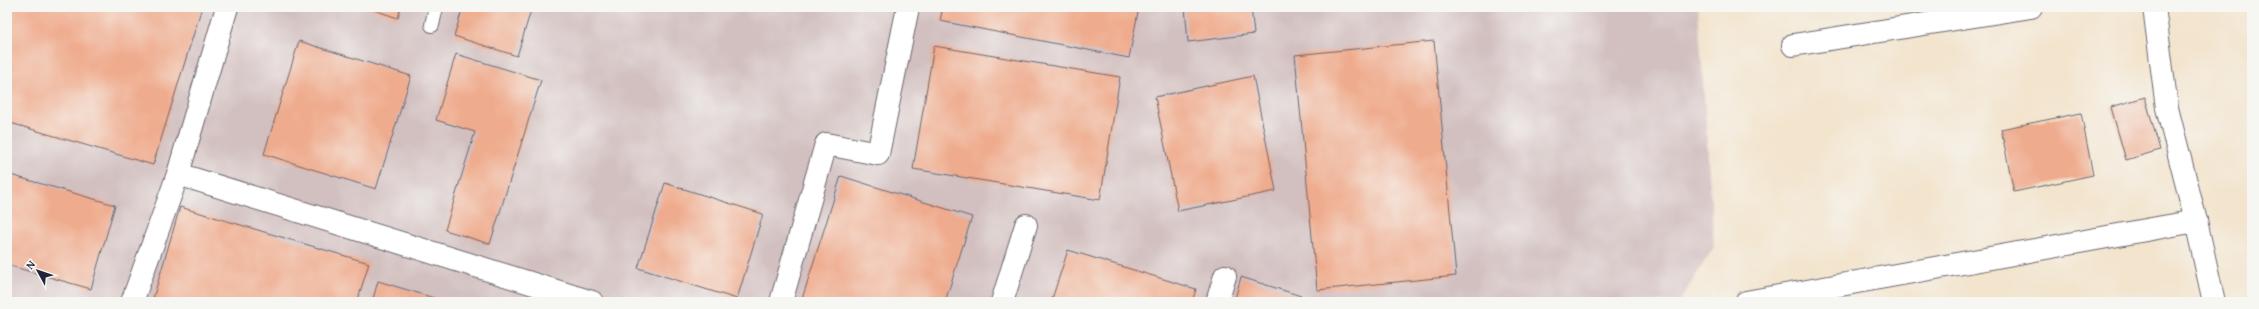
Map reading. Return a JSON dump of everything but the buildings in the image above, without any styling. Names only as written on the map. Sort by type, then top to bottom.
[{"type":"street","points":[[132,302],[178,174],[227,7]]},
{"type":"street","points":[[781,302],[826,144],[878,154],[908,7]]},
{"type":"street","points":[[1792,44],[2031,7]]},
{"type":"street","points":[[2154,7],[2167,108],[2196,221],[2214,302]]},
{"type":"street","points":[[178,174],[592,302]]},
{"type":"street","points":[[1746,302],[2196,221]]},
{"type":"street","points":[[1002,302],[1026,225]]},
{"type":"street","points":[[1217,302],[1225,276]]},
{"type":"lane","points":[[432,25],[436,7]]},
{"type":"shaded area","points":[[7,7],[1698,7],[1714,247],[1679,302],[7,302]]}]
